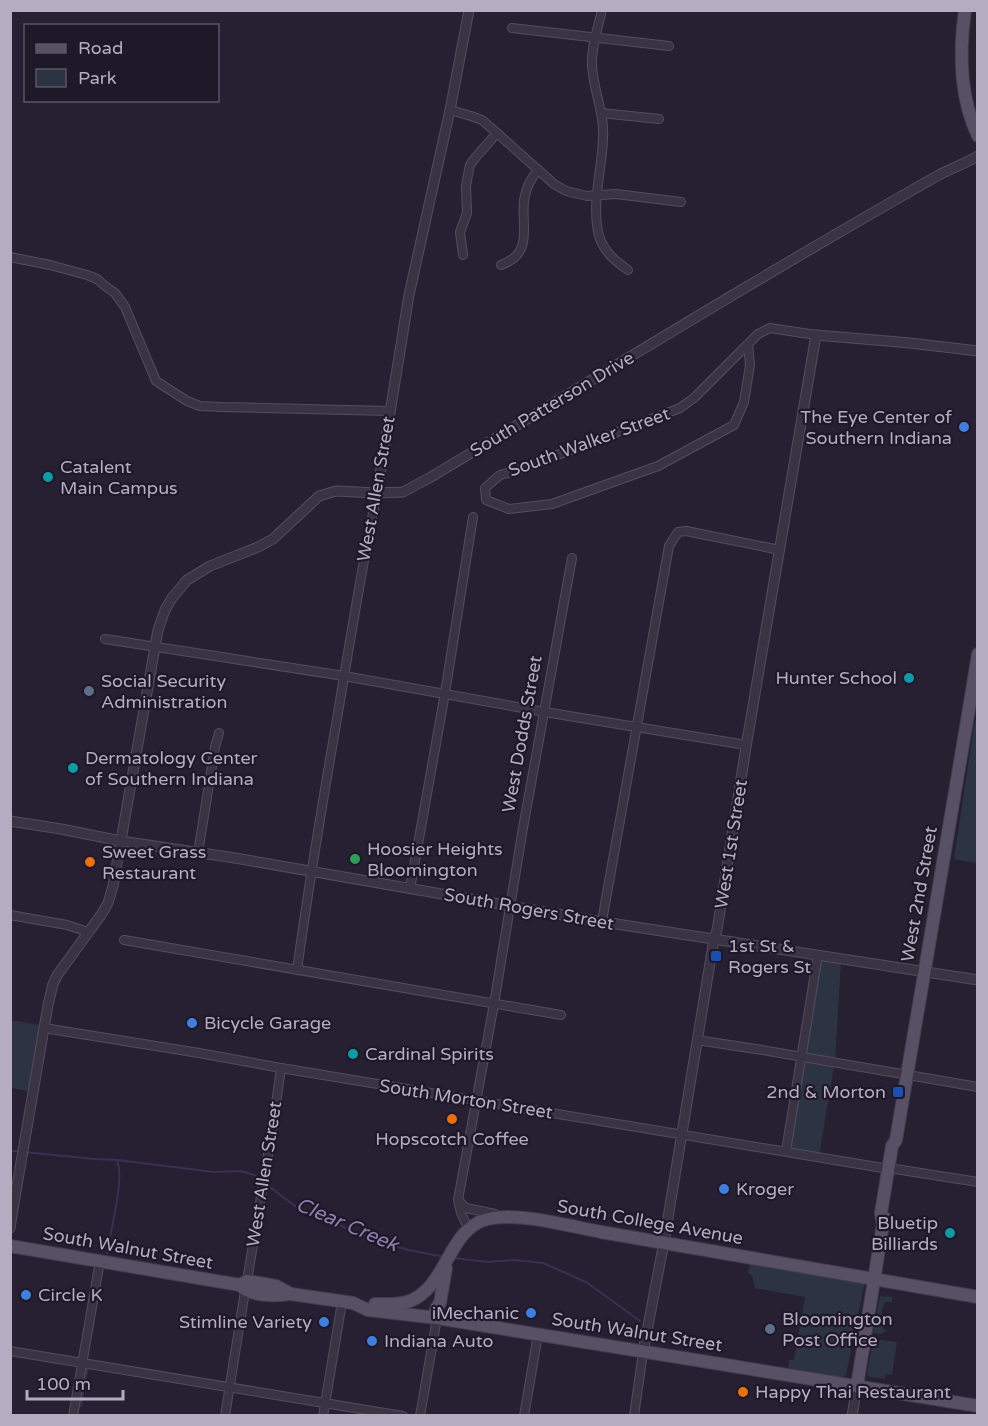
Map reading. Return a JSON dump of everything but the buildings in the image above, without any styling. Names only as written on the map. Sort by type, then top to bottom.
[{"type":"main road","points":[[964,10],[962,65],[965,92],[972,124],[978,136]]},
{"type":"main road","name":"West 2nd Street","points":[[857,1386],[883,1224],[881,1213],[892,1169],[892,1146],[896,1140],[976,678],[978,654]]},
{"type":"main road","name":"South College Avenue","points":[[468,1228],[486,1219],[506,1216],[552,1222],[978,1297]]},
{"type":"main road","points":[[441,1319],[435,1313],[440,1303],[443,1272],[453,1249],[468,1228]]},
{"type":"main road","name":"South Walnut Street","points":[[10,1246],[244,1286],[276,1286],[291,1294],[347,1303],[368,1310],[441,1319],[978,1406]]},
{"type":"main road","points":[[347,1303],[397,1304],[408,1302],[418,1297],[443,1272]]},
{"type":"street","name":"West Allen Street","points":[[297,970],[311,872],[410,288],[450,111],[469,10]]},
{"type":"street","points":[[602,10],[592,63],[603,138],[597,196],[598,225],[602,243],[611,257],[628,270]]},
{"type":"street","points":[[512,28],[669,46]]},
{"type":"street","points":[[450,111],[482,120],[554,184],[566,191],[579,195],[616,194],[681,202]]},
{"type":"street","points":[[601,113],[659,119]]},
{"type":"street","points":[[463,255],[460,232],[467,213],[468,175],[474,158],[497,133]]},
{"type":"street","name":"South Patterson Drive","points":[[10,1228],[53,984],[108,903],[113,886],[158,630],[165,610],[187,580],[210,566],[258,548],[273,539],[320,496],[336,492],[403,492],[432,477],[641,350],[940,174],[978,156]]},
{"type":"street","points":[[501,265],[515,258],[523,247],[524,198],[531,178],[538,170]]},
{"type":"street","points":[[10,257],[87,275],[97,279],[115,293],[125,307],[156,381],[187,401],[200,406],[214,407],[389,411]]},
{"type":"street","name":"South Walker Street","points":[[747,344],[750,365],[744,402],[734,425],[658,466],[552,504],[508,510],[486,500],[485,488],[500,475],[680,408],[693,398],[747,344],[758,334],[770,328],[816,335],[978,351]]},
{"type":"street","name":"West 1st Street","points":[[643,1352],[664,1242],[816,335]]},
{"type":"street","points":[[410,889],[473,517]]},
{"type":"street","points":[[602,921],[669,546],[678,532],[686,531],[780,550]]},
{"type":"street","name":"West Dodds Street","points":[[468,1228],[458,1200],[572,558]]},
{"type":"street","points":[[105,639],[344,676],[746,745]]},
{"type":"street","points":[[198,853],[219,733]]},
{"type":"street","name":"South Rogers Street","points":[[10,821],[509,906],[978,980]]},
{"type":"street","points":[[10,915],[67,925],[88,932]]},
{"type":"street","points":[[124,940],[561,1015]]},
{"type":"street","points":[[786,1151],[818,955]]},
{"type":"street","name":"South Morton Street","points":[[44,1028],[978,1182]]},
{"type":"street","points":[[697,1040],[978,1087]]},
{"type":"street","name":"West Allen Street","points":[[225,1416],[244,1286],[281,1068]]},
{"type":"street","points":[[458,1200],[466,1208],[506,1216]]},
{"type":"street","points":[[73,1416],[100,1261]]},
{"type":"street","points":[[323,1416],[347,1303]]},
{"type":"street","points":[[420,1416],[441,1319]]},
{"type":"street","points":[[524,1416],[537,1340],[536,1334]]},
{"type":"street","points":[[10,1351],[403,1416]]},
{"type":"street","points":[[634,1416],[643,1352]]},
{"type":"street","points":[[852,1416],[857,1386]]},
{"type":"green space","points":[[975,720],[978,721],[977,863],[954,859]]},
{"type":"green space","points":[[818,957],[841,961],[835,1060],[818,1162],[785,1156]]},
{"type":"green space","points":[[10,1020],[40,1025],[28,1091],[11,1088]]},
{"type":"green space","points":[[750,1263],[865,1280],[846,1375],[840,1379],[789,1370],[789,1360],[794,1360],[805,1297],[755,1288],[752,1275],[748,1273]]},
{"type":"green space","points":[[880,1296],[892,1297],[892,1302],[885,1302],[882,1307],[882,1318],[885,1318],[883,1329],[887,1330],[881,1334],[873,1333]]},
{"type":"green space","points":[[873,1339],[897,1342],[892,1375],[886,1374],[885,1379],[867,1375]]},
{"type":"waterway","name":"Clear Creek","points":[[10,1151],[19,1151]]},
{"type":"waterway","name":"Clear Creek","points":[[24,1152],[214,1172],[241,1171],[254,1175],[261,1181]]},
{"type":"waterway","points":[[107,1253],[118,1192],[117,1161]]},
{"type":"waterway","name":"Clear Creek","points":[[266,1184],[295,1206],[360,1234],[408,1250],[445,1257]]},
{"type":"waterway","name":"Clear Creek","points":[[453,1258],[488,1262],[514,1260],[543,1263],[586,1282],[640,1321]]},
{"type":"waterway","points":[[81,1406],[87,1370]]},
{"type":"place","name":"The Eye Center of Southern Indiana","points":[[964,427]]},
{"type":"place","name":"Catalent Main Campus","points":[[48,477]]},
{"type":"place","name":"Hunter School","points":[[909,678]]},
{"type":"place","name":"Social Security Administration","points":[[89,691]]},
{"type":"place","name":"Dermatology Center of Southern Indiana","points":[[73,768]]},
{"type":"place","name":"Hoosier Heights Bloomington","points":[[355,859]]},
{"type":"place","name":"Sweet Grass Restaurant","points":[[90,862]]},
{"type":"place","name":"1st St & Rogers St","points":[[716,956]]},
{"type":"place","name":"Bicycle Garage","points":[[192,1023]]},
{"type":"place","name":"Cardinal Spirits","points":[[353,1054]]},
{"type":"place","name":"2nd & Morton","points":[[898,1092]]},
{"type":"place","name":"Hopscotch Coffee","points":[[452,1119]]},
{"type":"place","name":"Kroger","points":[[724,1189]]},
{"type":"place","name":"Bluetip Billiards","points":[[950,1233]]},
{"type":"place","name":"Circle K","points":[[26,1295]]},
{"type":"place","name":"iMechanic","points":[[531,1313]]},
{"type":"place","name":"Stimline Variety","points":[[324,1322]]},
{"type":"place","name":"Bloomington Post Office","points":[[770,1329]]},
{"type":"place","name":"Indiana Auto","points":[[372,1341]]},
{"type":"place","name":"Happy Thai Restaurant","points":[[743,1392]]}]
